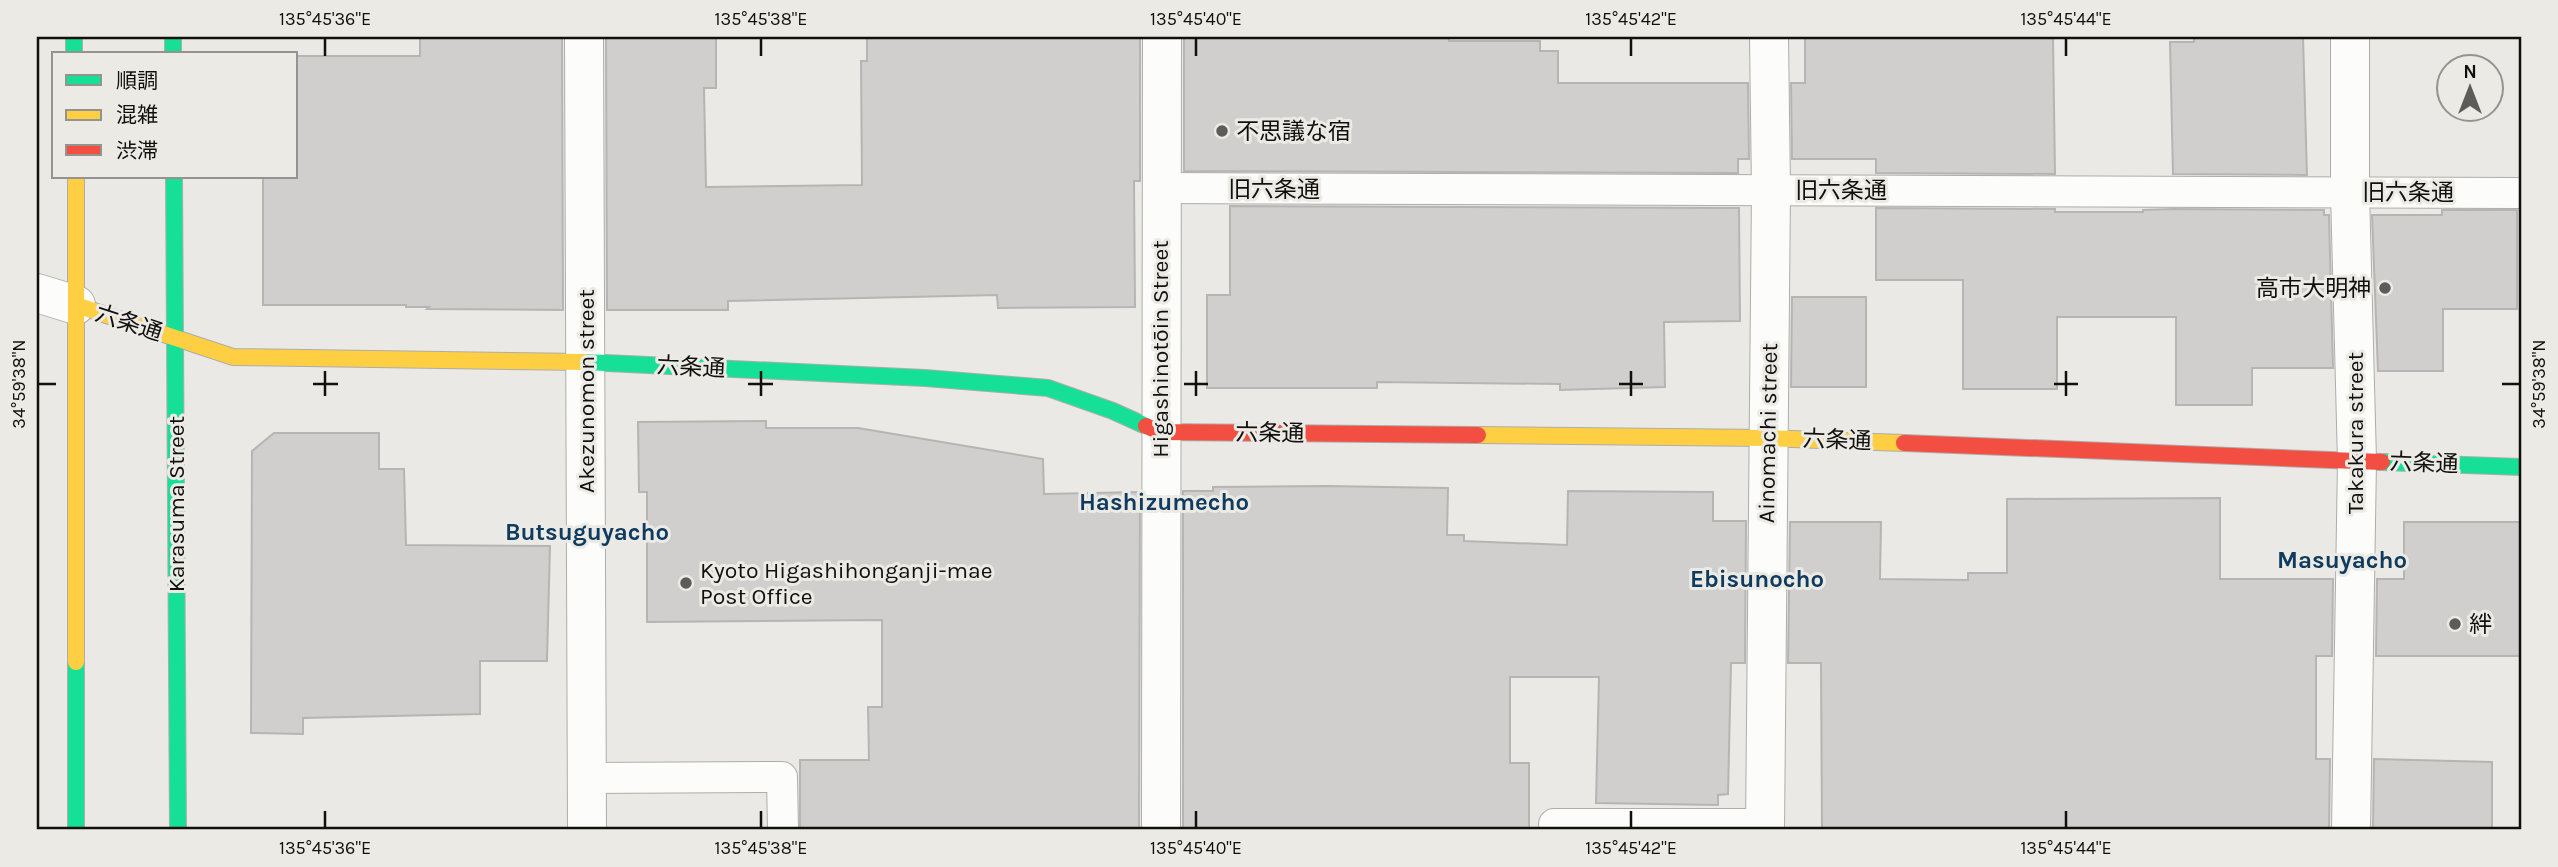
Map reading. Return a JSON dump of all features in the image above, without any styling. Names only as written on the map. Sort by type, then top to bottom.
[{"type":"main road","points":[[76,178],[76,830]]},
{"type":"main road","name":"Karasuma Street","points":[[174,178],[178,830]]},
{"type":"main road","name":"六条通","points":[[75,305],[233,357],[586,362],[925,378],[1048,388],[1113,411],[1160,432],[1767,438],[2521,467]]},
{"type":"street","name":"Akezunomon street","points":[[584,37],[587,830]]},
{"type":"street","name":"Higashinotōin Street","points":[[1161,830],[1162,37]]},
{"type":"street","name":"Ainomachi street","points":[[1765,827],[1771,190],[1769,37]]},
{"type":"street","name":"Takakura street","points":[[2350,37],[2350,192],[2357,461],[2351,830]]},
{"type":"street","name":"六条通","points":[[37,293],[75,305]]},
{"type":"lane","name":"旧六条通","points":[[1161,188],[2521,193]]},
{"type":"lane","points":[[587,778],[782,776],[783,830]]},
{"type":"lane","points":[[1555,824],[1765,827]]},
{"type":"building","points":[[420,37],[562,37],[563,310],[427,309],[429,307],[406,305],[263,305],[263,178],[298,178],[298,56],[420,56]]},
{"type":"building","points":[[606,37],[716,37],[716,88],[704,88],[706,187],[862,185],[861,61],[867,61],[867,37],[1140,37],[1140,181],[1134,181],[1135,307],[998,308],[997,295],[728,301],[728,310],[607,310]]},
{"type":"building","points":[[1184,37],[1449,37],[1449,41],[1540,41],[1540,51],[1558,51],[1558,83],[1748,83],[1749,159],[1738,159],[1738,173],[1184,171]]},
{"type":"building","points":[[1805,37],[2053,37],[2055,174],[1876,173],[1876,159],[1792,159],[1791,83],[1805,83]]},
{"type":"building","points":[[2194,37],[2303,37],[2307,175],[2173,174],[2170,42],[2194,42]]},
{"type":"building","points":[[1230,206],[1739,208],[1740,321],[1664,322],[1665,387],[1560,390],[1560,384],[1377,382],[1377,388],[1207,388],[1207,295],[1230,295]]},
{"type":"building","points":[[1876,208],[2055,209],[2055,212],[2143,212],[2173,209],[2324,210],[2324,215],[2329,215],[2333,368],[2252,368],[2252,405],[2176,405],[2176,317],[2057,317],[2057,389],[1963,389],[1963,280],[1876,280]]},
{"type":"building","points":[[2442,210],[2517,210],[2517,309],[2443,309],[2443,371],[2378,371],[2372,215],[2442,215]]},
{"type":"building","points":[[1792,297],[1866,297],[1866,387],[1791,387]]},
{"type":"building","points":[[766,421],[766,428],[858,428],[1043,459],[1044,494],[1140,492],[1139,830],[800,830],[800,760],[869,760],[868,707],[882,707],[882,620],[647,622],[647,492],[639,492],[638,422]]},
{"type":"building","points":[[274,433],[379,433],[379,469],[404,469],[406,545],[550,546],[547,661],[480,661],[480,714],[303,718],[303,734],[251,733],[252,451]]},
{"type":"building","points":[[1213,487],[1448,488],[1447,535],[1464,535],[1464,541],[1567,545],[1568,491],[1713,492],[1713,521],[1746,521],[1745,663],[1731,663],[1728,794],[1718,795],[1718,805],[1596,803],[1599,677],[1510,677],[1510,763],[1529,763],[1529,830],[1183,830],[1183,491],[1213,491]]},
{"type":"building","points":[[2220,498],[2220,579],[2333,579],[2332,656],[2316,656],[2316,759],[2330,759],[2329,830],[1822,830],[1821,663],[1788,663],[1790,522],[1881,522],[1880,579],[1968,580],[1968,573],[2007,573],[2007,499]]},
{"type":"building","points":[[2404,522],[2521,522],[2521,656],[2376,656],[2377,579],[2404,579]]},
{"type":"building","points":[[2374,759],[2492,762],[2492,830],[2373,830]]},
{"type":"traffic: fast","points":[[74,37],[74,52]]},
{"type":"traffic: fast","points":[[173,37],[173,52]]},
{"type":"traffic: fast","points":[[174,178],[178,830]]},
{"type":"traffic: fast","points":[[585,362],[925,378],[1048,388],[1146,426]]},
{"type":"traffic: fast","points":[[2382,462],[2521,467]]},
{"type":"traffic: fast","points":[[76,662],[76,830]]},
{"type":"traffic: slow","points":[[76,178],[76,662]]},
{"type":"traffic: slow","points":[[76,305],[233,357],[585,362]]},
{"type":"traffic: slow","points":[[1478,435],[1767,438],[1904,443]]},
{"type":"traffic: jam","points":[[1146,426],[1160,432],[1478,435]]},
{"type":"traffic: jam","points":[[1904,443],[2382,462]]},
{"type":"place","name":"不思議な宿","points":[[1222,131]]},
{"type":"place","name":"高市大明神","points":[[2385,288]]},
{"type":"place","name":"Kyoto Higashihonganji-mae Post Office","points":[[686,583]]},
{"type":"place","name":"絆","points":[[2455,624]]},
{"type":"district","name":"Hashizumecho","points":[[1164,502]]},
{"type":"district","name":"Butsuguyacho","points":[[587,532]]},
{"type":"district","name":"Masuyacho","points":[[2342,560]]},
{"type":"district","name":"Ebisunocho","points":[[1757,579]]}]
